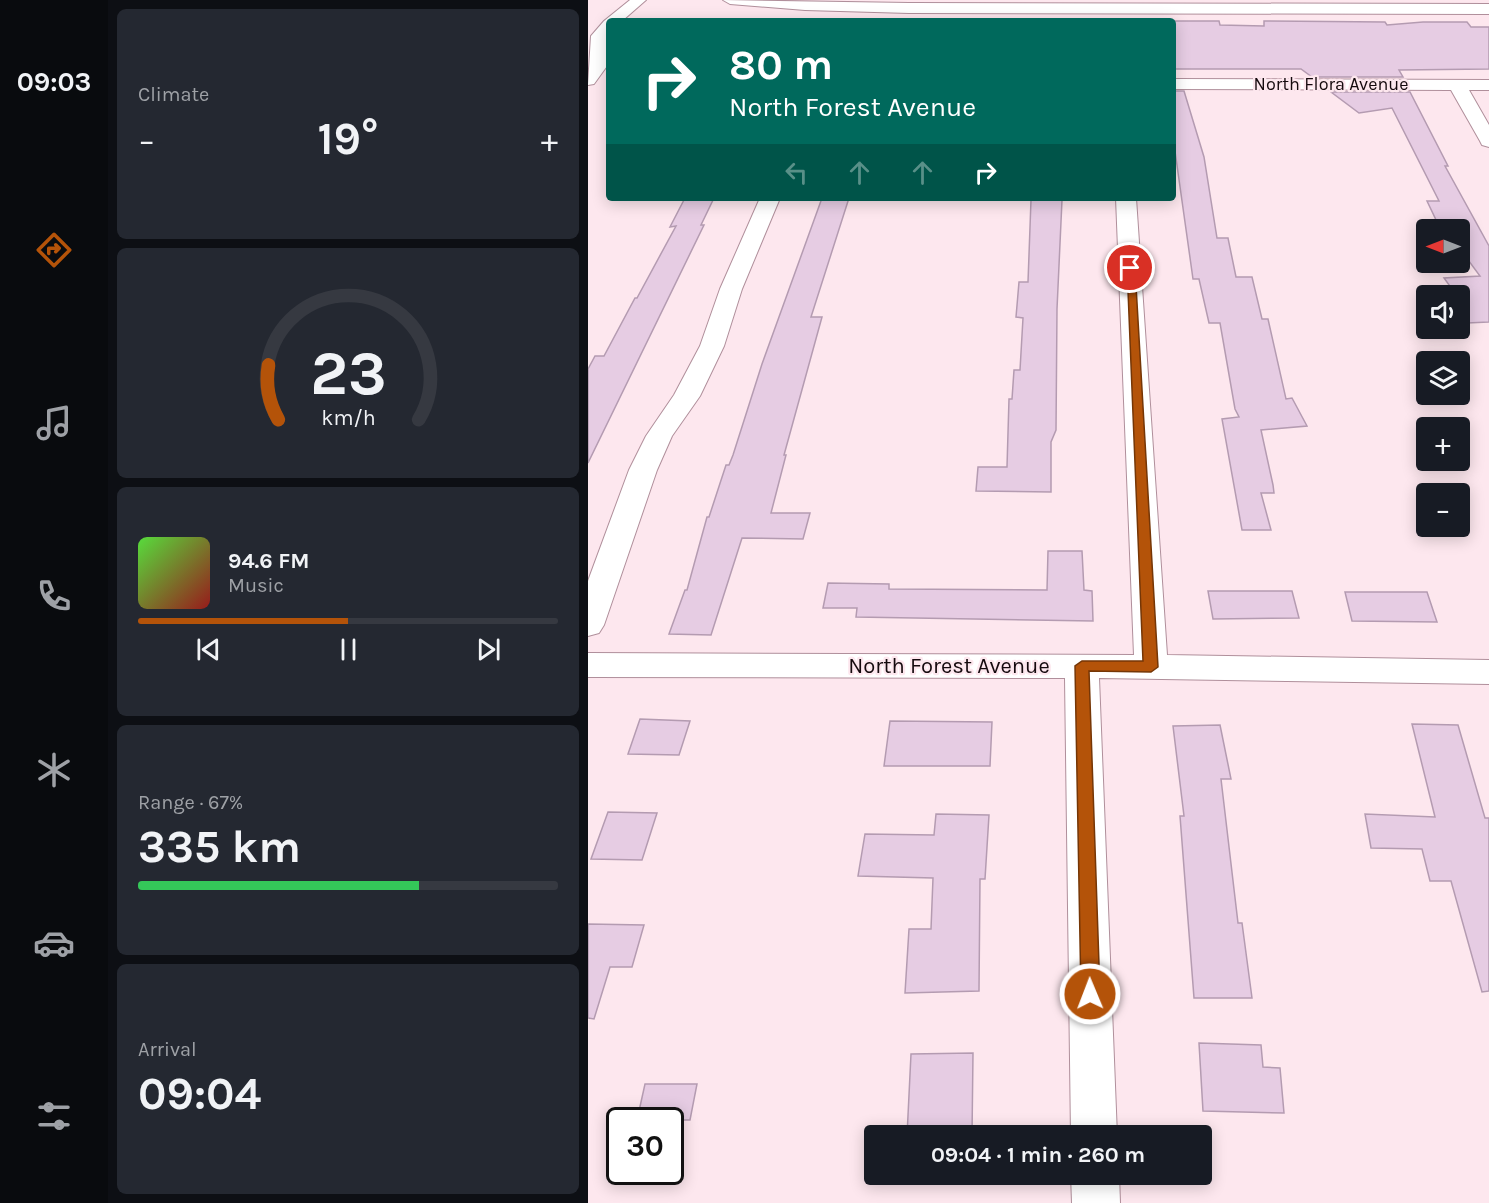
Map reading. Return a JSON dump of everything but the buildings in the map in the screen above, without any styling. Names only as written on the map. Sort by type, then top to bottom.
[{"type":"street","points":[[617,18],[639,0]]},
{"type":"street","points":[[730,0],[777,4],[868,3],[1109,9],[1489,9]]},
{"type":"street","points":[[588,81],[599,66],[599,36],[606,28]]},
{"type":"street","points":[[588,81],[606,83]]},
{"type":"street","name":"North Flora Avenue","points":[[1176,84],[1489,85]]},
{"type":"street","points":[[1457,85],[1489,141]]},
{"type":"street","points":[[588,625],[643,470],[659,436],[687,396],[712,346],[731,290],[769,201]]},
{"type":"street","points":[[1126,201],[1151,667]]},
{"type":"street","name":"North Forest Avenue","points":[[588,664],[1082,666],[1489,672]]},
{"type":"street","points":[[1082,666],[1094,1125]]},
{"type":"street","points":[[1095,1185],[1096,1203]]},
{"type":"route","points":[[1090,994],[1082,666],[1151,667],[1130,268]]}]
